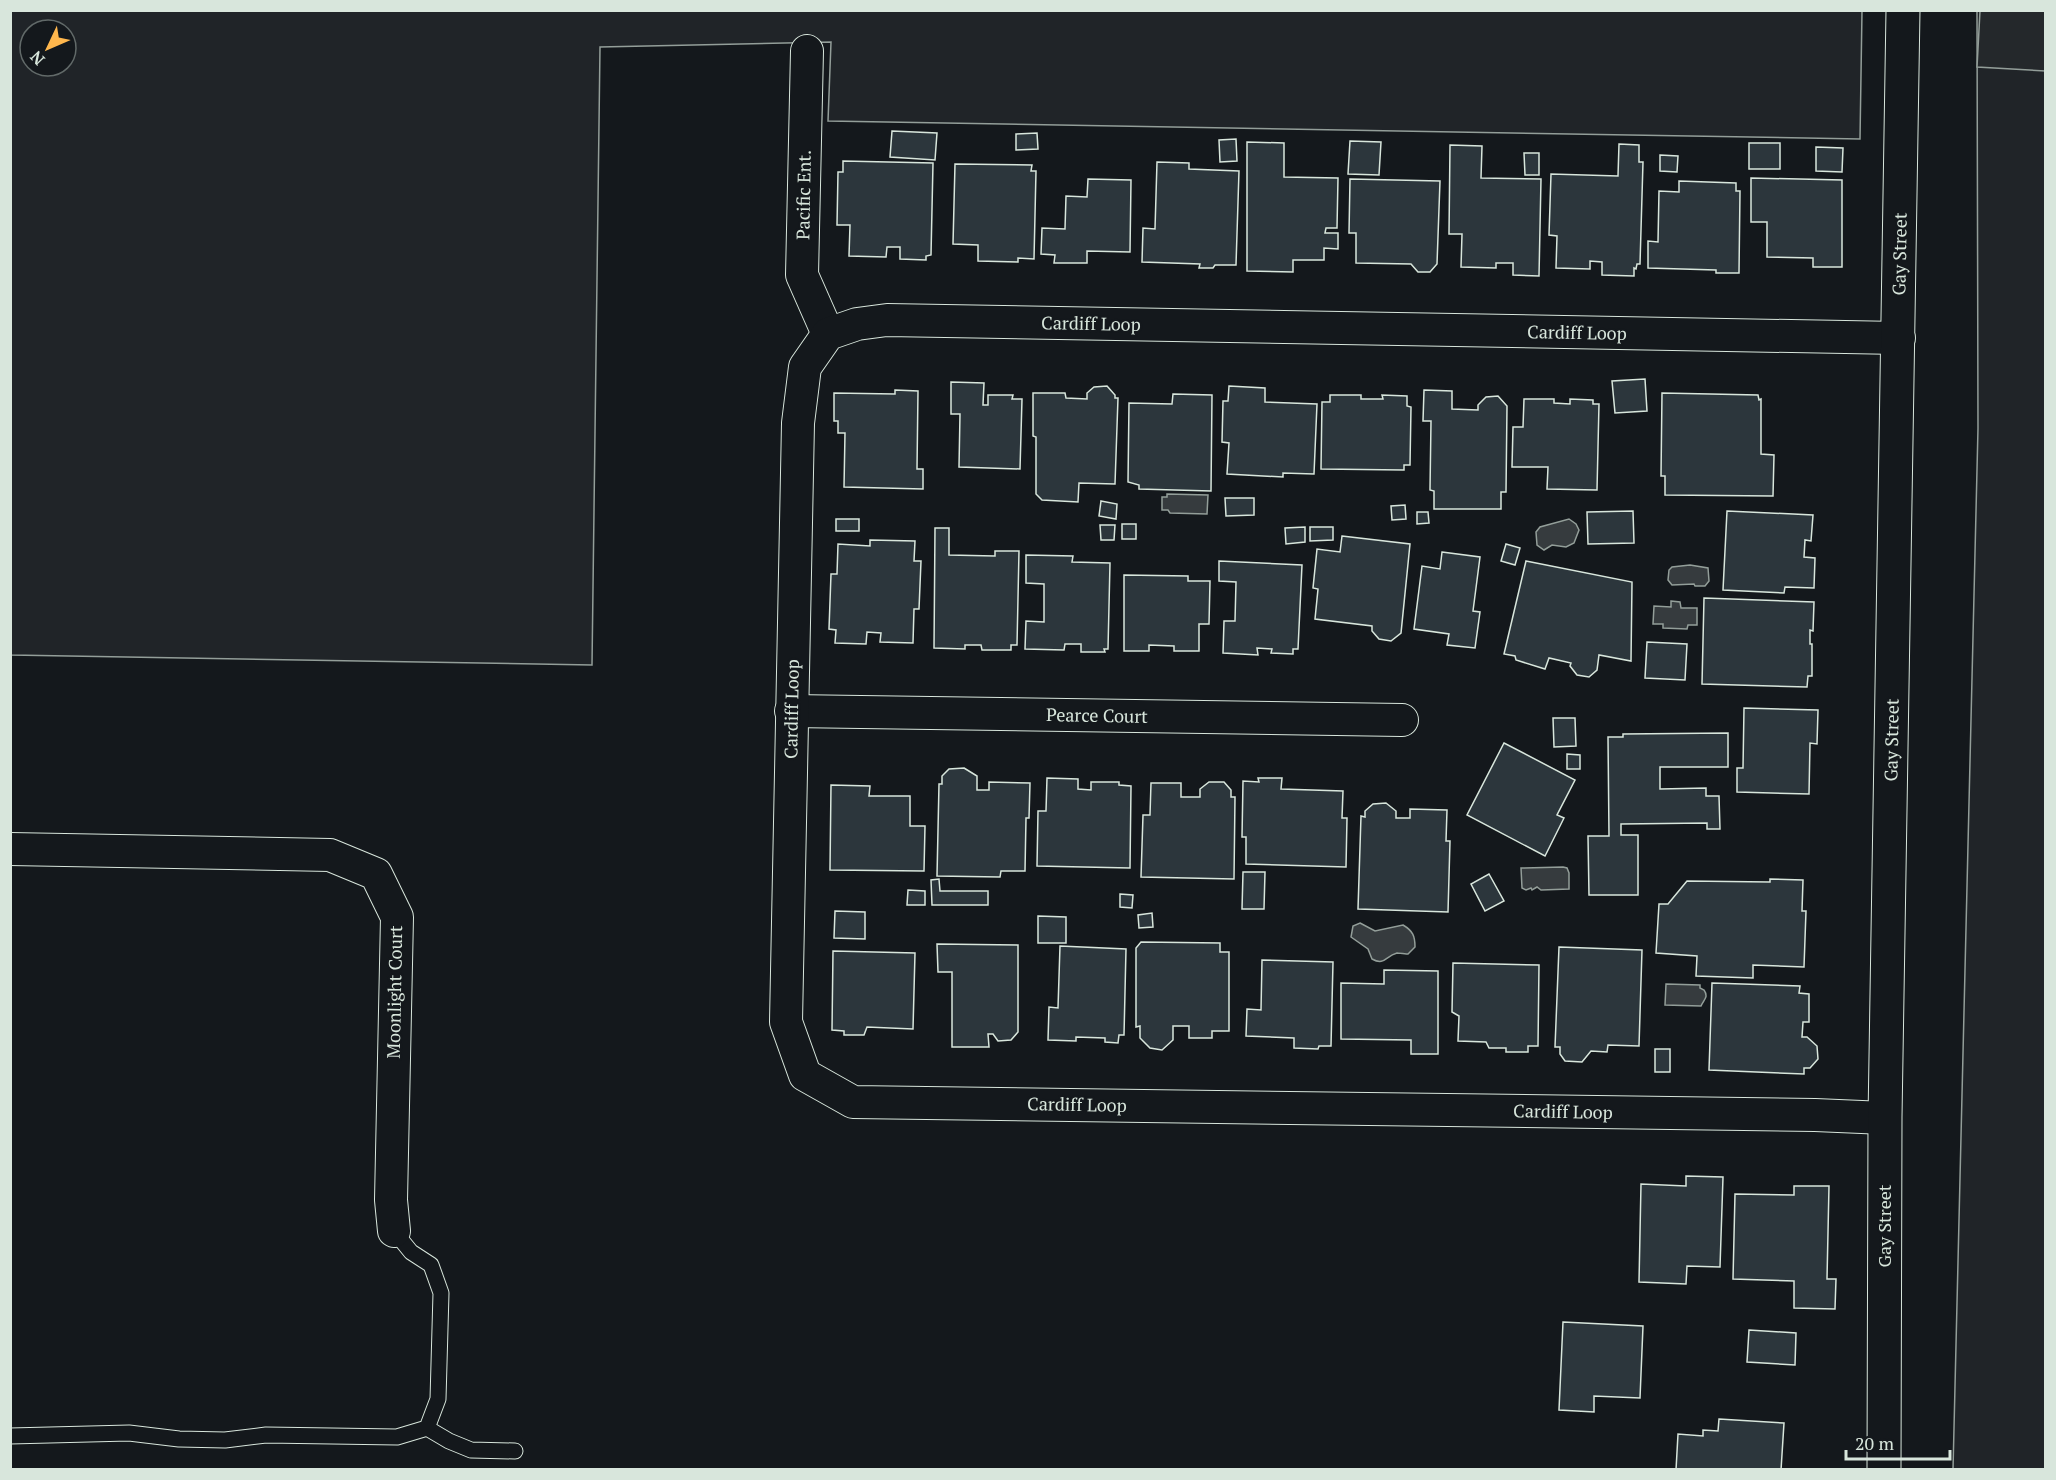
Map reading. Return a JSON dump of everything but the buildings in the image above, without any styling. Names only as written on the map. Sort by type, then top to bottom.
[{"type":"main road","name":"Gay Street","points":[[1884,1470],[1885,1118],[1903,10]]},
{"type":"street","name":"Pacific Ent.","points":[[807,51],[802,275],[828,334]]},
{"type":"street","name":"Cardiff Loop","points":[[1885,1118],[1815,1115],[853,1102],[806,1075],[786,1022],[798,423],[805,367],[828,334],[857,324],[886,320],[1899,338]]},
{"type":"street","name":"Pearce Court","points":[[792,711],[1402,720]]},
{"type":"street","name":"Moonlight Court","points":[[10,849],[330,855],[376,874],[397,917],[391,1200],[394,1232]]},
{"type":"lane","points":[[394,1232],[411,1252],[431,1265],[441,1293],[438,1399],[427,1428]]},
{"type":"lane","points":[[10,1436],[129,1433],[179,1439],[225,1440],[266,1436],[397,1437],[427,1428],[449,1442],[471,1450],[515,1451]]},
{"type":"shaded area","points":[[11,11],[1862,11],[1860,139],[828,121],[831,42],[600,47],[592,665],[11,655]]},
{"type":"shaded area","points":[[1977,11],[2045,11],[2045,1469],[1953,1470],[1978,428]]},
{"type":"shaded area","points":[[1980,11],[2045,11],[2045,71],[1977,67]]},
{"type":"shaded area","points":[[1167,494],[1208,495],[1207,514],[1170,513],[1168,510],[1162,510],[1162,497],[1167,497]]},
{"type":"shaded area","points":[[1569,519],[1576,524],[1579,530],[1574,543],[1566,547],[1552,545],[1544,550],[1537,545],[1536,532],[1540,527]]},
{"type":"shaded area","points":[[1690,565],[1708,568],[1709,581],[1705,586],[1672,585],[1668,580],[1669,570],[1672,567]]},
{"type":"shaded area","points":[[1671,601],[1680,602],[1681,608],[1697,608],[1697,625],[1688,625],[1687,629],[1663,628],[1663,624],[1653,624],[1654,606],[1671,607]]},
{"type":"shaded area","points":[[1521,868],[1567,868],[1569,873],[1569,889],[1541,890],[1537,887],[1526,890],[1522,888]]},
{"type":"shaded area","points":[[1360,923],[1375,931],[1403,925],[1413,934],[1415,947],[1408,954],[1397,953],[1382,961],[1376,961],[1372,959],[1368,949],[1351,937],[1353,926]]},
{"type":"shaded area","points":[[1666,984],[1700,985],[1706,998],[1701,1006],[1665,1005]]}]
